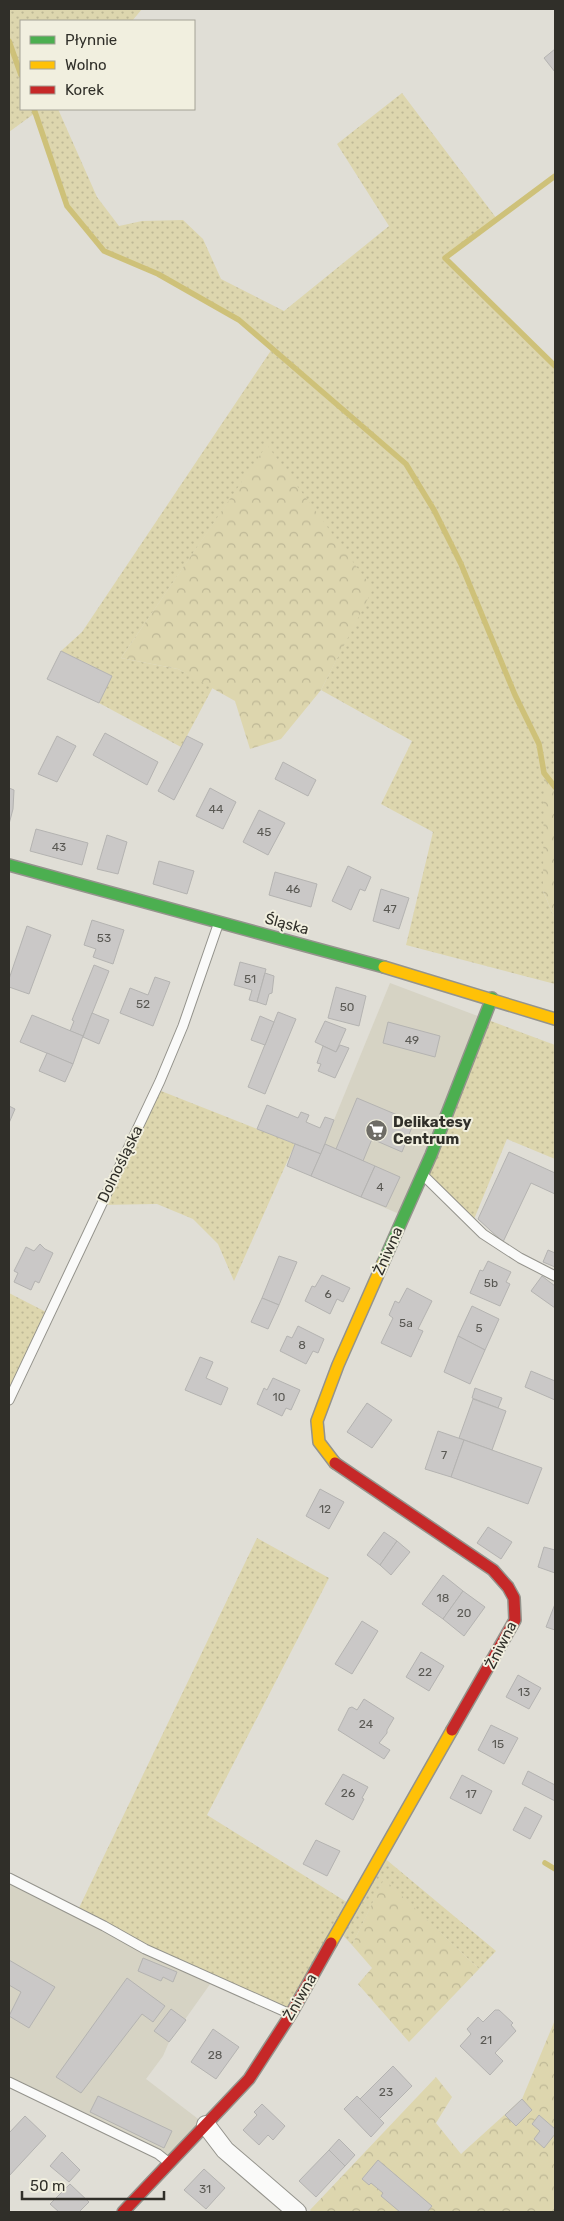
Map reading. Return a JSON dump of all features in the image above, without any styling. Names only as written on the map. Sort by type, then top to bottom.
[{"type":"street","name":"Śląska","points":[[9,865],[346,955],[555,1018]]},
{"type":"street","name":"Żniwna","points":[[123,2212],[250,2079],[291,2014],[515,1620],[518,1605],[511,1590],[493,1570],[333,1462],[319,1442],[317,1421],[338,1365],[422,1174],[492,998]]},
{"type":"street","points":[[206,2125],[225,2150],[297,2212]]},
{"type":"lane","name":"Dolnośląska","points":[[9,1400],[160,1081],[183,1026],[219,922]]},
{"type":"lane","points":[[422,1174],[483,1234],[520,1258],[555,1276]]},
{"type":"lane","points":[[9,1878],[145,1949],[291,2014]]},
{"type":"lane","points":[[9,2082],[158,2154],[170,2164]]},
{"type":"shaded area","points":[[390,983],[483,1018],[404,1216],[311,1176]]},
{"type":"shaded area","points":[[9,1878],[213,1980],[169,2042],[163,2056],[146,2079],[206,2125],[170,2164],[9,2085]]},
{"type":"green space","points":[[9,9],[142,9],[133,20],[20,20],[20,110],[58,110],[97,197],[119,226],[142,221],[183,220],[203,239],[221,279],[284,311],[389,226],[337,144],[402,93],[497,219],[445,258],[555,366],[555,791],[543,891],[555,919],[555,984],[406,945],[433,832],[381,804],[412,741],[321,690],[372,589],[267,446],[121,658],[178,669],[213,687],[181,747],[99,703],[112,676],[61,651],[82,632],[272,349],[239,320],[158,274],[104,251],[67,206],[35,113],[9,132]]},
{"type":"green space","points":[[267,445],[373,589],[321,690],[281,739],[250,749],[235,701],[178,669],[121,658]]},
{"type":"green space","points":[[544,773],[555,787],[555,919],[543,891]]},
{"type":"green space","points":[[483,1018],[555,1045],[555,1159],[507,1139],[472,1224],[422,1174]]},
{"type":"green space","points":[[156,1089],[295,1144],[234,1281],[218,1244],[193,1219],[157,1204],[100,1205]]},
{"type":"green space","points":[[9,1293],[46,1312],[9,1390]]},
{"type":"green space","points":[[257,1538],[329,1578],[207,1815],[353,1906],[382,1856],[496,1951],[479,1969],[384,1880],[352,1945],[339,1931],[291,2014],[77,1912]]},
{"type":"green space","points":[[384,1879],[479,1969],[409,2042],[358,1984],[372,1968],[352,1945]]},
{"type":"green space","points":[[555,2020],[555,2212],[312,2212],[310,2210],[436,2077],[452,2097],[436,2123],[461,2154],[522,2099]]},
{"type":"building","points":[[555,49],[555,72],[544,58]]},
{"type":"building","points":[[61,651],[112,676],[99,703],[47,679]]},
{"type":"building","points":[[105,733],[158,762],[147,785],[93,755]]},
{"type":"building","points":[[57,736],[76,746],[57,782],[38,774]]},
{"type":"building","points":[[187,736],[203,744],[174,800],[158,791]]},
{"type":"building","points":[[283,762],[316,780],[308,796],[275,779]]},
{"type":"building","points":[[9,788],[14,790],[13,809],[9,824]]},
{"type":"building","points":[[210,788],[236,802],[223,829],[196,816]]},
{"type":"building","points":[[259,810],[285,823],[268,855],[243,842]]},
{"type":"building","points":[[36,829],[88,843],[82,865],[30,851]]},
{"type":"building","points":[[107,835],[127,842],[118,874],[97,869]]},
{"type":"building","points":[[159,861],[194,871],[187,894],[153,884]]},
{"type":"building","points":[[348,866],[371,877],[365,891],[360,889],[351,910],[332,901]]},
{"type":"building","points":[[275,872],[317,884],[311,907],[269,895]]},
{"type":"building","points":[[381,889],[409,898],[399,929],[373,921]]},
{"type":"building","points":[[92,920],[124,930],[113,964],[93,957],[96,949],[84,945]]},
{"type":"building","points":[[27,926],[51,935],[29,994],[9,987],[9,979]]},
{"type":"building","points":[[240,962],[266,969],[257,1002],[249,1000],[252,990],[234,985]]},
{"type":"building","points":[[94,965],[109,971],[83,1036],[70,1031],[74,1021],[72,1020]]},
{"type":"building","points":[[265,973],[274,976],[272,993],[269,994],[266,1005],[257,1002]]},
{"type":"building","points":[[155,977],[170,982],[153,1026],[120,1013],[130,988],[148,995]]},
{"type":"building","points":[[336,987],[366,996],[359,1026],[328,1018]]},
{"type":"building","points":[[278,1012],[296,1019],[265,1094],[248,1087]]},
{"type":"building","points":[[92,1013],[109,1020],[99,1044],[83,1037]]},
{"type":"building","points":[[32,1015],[83,1036],[73,1064],[20,1042]]},
{"type":"building","points":[[260,1016],[274,1022],[265,1045],[251,1040]]},
{"type":"building","points":[[325,1021],[346,1029],[336,1052],[315,1042]]},
{"type":"building","points":[[388,1022],[440,1036],[435,1057],[383,1043]]},
{"type":"building","points":[[340,1045],[349,1048],[335,1078],[318,1071],[321,1064],[317,1063],[323,1046],[336,1052]]},
{"type":"building","points":[[47,1053],[73,1064],[65,1082],[39,1071]]},
{"type":"building","name":"Delikatesy Centrum","points":[[357,1098],[414,1122],[402,1152],[372,1139],[363,1161],[336,1149]]},
{"type":"building","points":[[267,1105],[298,1118],[301,1112],[309,1115],[306,1122],[320,1128],[325,1117],[334,1120],[321,1154],[257,1129]]},
{"type":"building","points":[[9,1106],[15,1109],[9,1123]]},
{"type":"building","points":[[295,1144],[321,1154],[311,1176],[287,1166]]},
{"type":"building","points":[[325,1144],[375,1166],[361,1197],[311,1176]]},
{"type":"building","points":[[509,1152],[555,1173],[555,1194],[531,1183],[503,1242],[478,1219]]},
{"type":"building","points":[[375,1166],[400,1177],[386,1207],[361,1197]]},
{"type":"building","points":[[40,1244],[53,1253],[39,1283],[35,1281],[31,1290],[14,1282],[18,1273],[14,1271],[26,1247],[34,1251]]},
{"type":"building","points":[[548,1250],[555,1253],[555,1267],[543,1262]]},
{"type":"building","points":[[279,1256],[297,1262],[279,1305],[262,1298]]},
{"type":"building","points":[[488,1261],[511,1272],[506,1282],[510,1284],[500,1306],[470,1293],[480,1270],[483,1271]]},
{"type":"building","points":[[322,1275],[350,1288],[343,1302],[337,1299],[330,1314],[305,1301],[312,1286],[315,1287]]},
{"type":"building","points":[[542,1276],[555,1286],[555,1308],[531,1291]]},
{"type":"building","points":[[407,1288],[432,1301],[418,1329],[423,1331],[411,1357],[381,1343],[393,1318],[389,1315],[395,1301],[399,1303]]},
{"type":"building","points":[[262,1298],[279,1305],[268,1329],[251,1322]]},
{"type":"building","points":[[472,1306],[499,1319],[485,1350],[458,1336]]},
{"type":"building","points":[[298,1326],[324,1339],[318,1353],[313,1351],[306,1364],[280,1351],[287,1336],[292,1338]]},
{"type":"building","points":[[458,1336],[485,1350],[470,1384],[444,1372]]},
{"type":"building","points":[[200,1357],[213,1362],[206,1378],[228,1388],[221,1405],[185,1390]]},
{"type":"building","points":[[531,1371],[555,1381],[555,1400],[525,1387]]},
{"type":"building","points":[[273,1378],[300,1390],[291,1410],[286,1408],[282,1416],[257,1404],[264,1388],[267,1390]]},
{"type":"building","points":[[475,1388],[502,1398],[498,1408],[472,1398]]},
{"type":"building","points":[[473,1399],[506,1411],[492,1450],[459,1438]]},
{"type":"building","points":[[367,1403],[392,1420],[372,1448],[347,1432]]},
{"type":"building","points":[[438,1431],[464,1440],[451,1477],[425,1469]]},
{"type":"building","points":[[464,1440],[542,1468],[528,1504],[451,1477]]},
{"type":"building","points":[[320,1489],[344,1502],[329,1529],[306,1516]]},
{"type":"building","points":[[488,1527],[512,1542],[501,1559],[477,1543]]},
{"type":"building","points":[[384,1532],[397,1541],[380,1565],[367,1555]]},
{"type":"building","points":[[397,1541],[410,1552],[391,1575],[380,1565]]},
{"type":"building","points":[[544,1547],[555,1550],[555,1573],[538,1567]]},
{"type":"building","points":[[443,1575],[463,1591],[443,1619],[422,1604]]},
{"type":"building","points":[[463,1591],[485,1607],[464,1636],[443,1619]]},
{"type":"building","points":[[555,1604],[555,1630],[546,1627]]},
{"type":"building","points":[[362,1621],[378,1631],[352,1674],[335,1664]]},
{"type":"building","points":[[421,1652],[444,1666],[429,1691],[406,1677]]},
{"type":"building","points":[[518,1675],[541,1688],[529,1709],[506,1697]]},
{"type":"building","points":[[364,1699],[394,1718],[387,1733],[379,1743],[390,1750],[384,1759],[338,1730],[349,1708],[352,1707],[357,1710]]},
{"type":"building","points":[[491,1725],[518,1738],[504,1764],[478,1750]]},
{"type":"building","points":[[528,1771],[555,1785],[555,1801],[522,1784]]},
{"type":"building","points":[[343,1774],[368,1787],[353,1820],[325,1804]]},
{"type":"building","points":[[462,1775],[492,1791],[481,1814],[450,1798]]},
{"type":"building","points":[[525,1807],[542,1816],[530,1839],[513,1830]]},
{"type":"building","points":[[316,1840],[340,1851],[327,1876],[303,1864]]},
{"type":"building","points":[[143,1958],[177,1972],[173,1982],[163,1977],[161,1981],[138,1971]]},
{"type":"building","points":[[9,1960],[55,1987],[29,2028],[9,2016],[21,1992],[9,1985]]},
{"type":"building","points":[[127,1978],[165,2006],[153,2022],[142,2014],[81,2093],[56,2077]]},
{"type":"building","points":[[171,2009],[186,2020],[169,2042],[154,2031]]},
{"type":"building","points":[[495,2010],[499,2010],[513,2023],[511,2025],[516,2031],[495,2053],[503,2061],[490,2075],[460,2046],[471,2034],[467,2029],[478,2017],[483,2022]]},
{"type":"building","points":[[213,2029],[239,2047],[216,2079],[191,2062]]},
{"type":"building","points":[[393,2066],[412,2086],[379,2119],[360,2099]]},
{"type":"building","points":[[98,2096],[172,2131],[164,2148],[90,2112]]},
{"type":"building","points":[[357,2096],[384,2123],[371,2137],[344,2109]]},
{"type":"building","points":[[522,2099],[532,2110],[516,2126],[505,2115]]},
{"type":"building","points":[[262,2104],[285,2126],[273,2140],[268,2135],[259,2145],[243,2130],[257,2115],[254,2112]]},
{"type":"building","points":[[539,2115],[555,2129],[555,2134],[544,2148],[534,2139],[540,2131],[532,2124]]},
{"type":"building","points":[[25,2116],[46,2136],[9,2176],[9,2133]]},
{"type":"building","points":[[339,2139],[355,2155],[345,2166],[329,2150]]},
{"type":"building","points":[[329,2150],[345,2166],[316,2197],[299,2181]]},
{"type":"building","points":[[62,2152],[80,2170],[69,2182],[50,2166]]},
{"type":"building","points":[[378,2160],[432,2206],[427,2212],[400,2212],[381,2196],[383,2193],[371,2183],[369,2185],[362,2179]]},
{"type":"building","points":[[204,2169],[225,2188],[206,2209],[184,2190]]},
{"type":"building","points":[[70,2184],[89,2202],[79,2212],[59,2212],[50,2204]]},
{"type":"waterway","points":[[9,41],[20,72]]},
{"type":"waterway","points":[[34,110],[67,206],[104,251],[158,274],[239,320],[406,464],[434,510],[461,564],[515,695],[539,744],[544,773],[555,787]]},
{"type":"waterway","points":[[555,176],[445,258],[555,366]]},
{"type":"waterway","points":[[545,1863],[555,1869]]},
{"type":"traffic: fast","points":[[9,865],[384,967]]},
{"type":"traffic: fast","points":[[383,1263],[431,1155],[492,998]]},
{"type":"traffic: slow","points":[[384,967],[555,1019]]},
{"type":"traffic: slow","points":[[335,1463],[319,1442],[317,1421],[338,1365],[383,1263]]},
{"type":"traffic: slow","points":[[331,1943],[452,1730]]},
{"type":"traffic: jam","points":[[335,1463],[493,1570],[508,1587],[514,1598],[515,1620],[452,1730]]},
{"type":"traffic: jam","points":[[123,2212],[249,2079],[291,2014],[331,1943]]},
{"type":"place","name":"Delikatesy Centrum","points":[[377,1131]]}]
